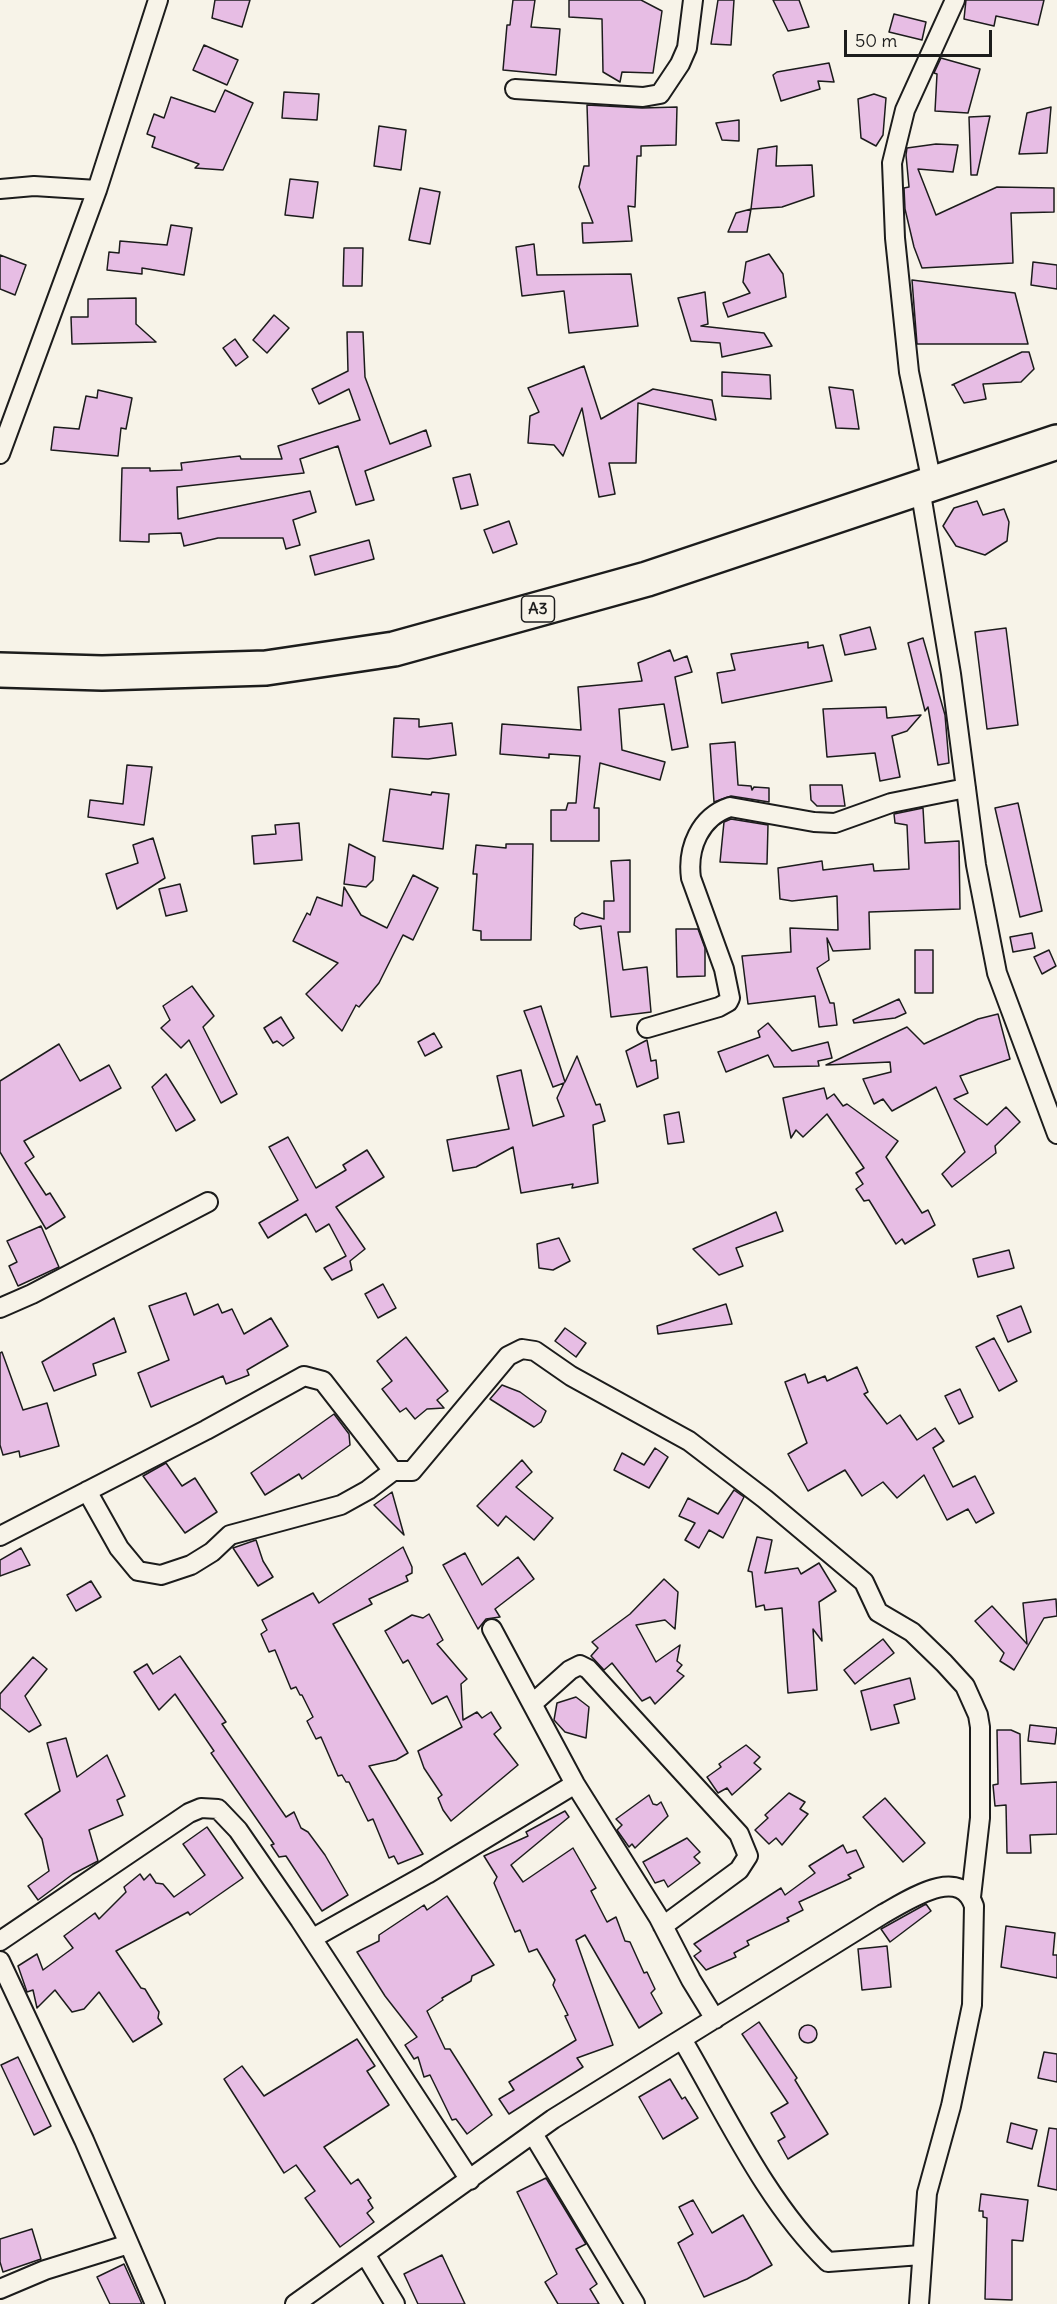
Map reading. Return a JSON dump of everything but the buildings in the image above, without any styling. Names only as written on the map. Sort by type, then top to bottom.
[{"type":"highway","name":"A3","points":[[0,670],[102,674],[266,668],[394,649],[647,579],[1057,442]]},
{"type":"street","points":[[0,454],[97,190],[158,0]]},
{"type":"street","points":[[515,89],[643,97],[660,94],[680,64],[687,48],[693,0]]},
{"type":"street","points":[[955,0],[905,110],[892,163],[895,238],[909,372],[976,865],[996,973],[1057,1134]]},
{"type":"street","points":[[0,189],[34,186],[97,190]]},
{"type":"street","points":[[647,1028],[719,1007],[728,1002],[730,998],[724,969],[692,878],[689,863],[695,838],[718,811],[730,807],[814,822],[835,823],[891,803],[966,788]]},
{"type":"street","points":[[0,1308],[32,1294],[208,1202]]},
{"type":"street","points":[[87,1491],[119,1548],[138,1571],[161,1575],[191,1565],[212,1552],[230,1535],[340,1505],[368,1490],[393,1471],[412,1471],[508,1356],[522,1349],[535,1351],[572,1376],[689,1441],[765,1499],[864,1582],[878,1612],[912,1632],[965,1686],[975,1708],[980,1727],[980,1818],[971,1897],[974,1906],[975,1931],[972,2006],[951,2106],[927,2193],[919,2304]]},
{"type":"street","points":[[0,1536],[304,1376],[323,1381],[393,1471]]},
{"type":"street","points":[[492,1629],[575,1784],[663,1926],[715,2019]]},
{"type":"street","points":[[532,1704],[570,1670],[580,1665],[588,1669],[740,1834],[748,1856],[739,1870],[663,1926]]},
{"type":"street","points":[[313,1938],[427,1874],[575,1784]]},
{"type":"street","points":[[0,1941],[173,1823],[201,1808],[218,1809],[238,1830],[313,1938],[470,2180]]},
{"type":"street","points":[[951,1887],[975,1871]]},
{"type":"street","points":[[295,2304],[533,2134],[883,1914],[924,1892],[941,1886],[963,1890],[971,1897]]},
{"type":"street","points":[[0,1961],[84,2140],[155,2304]]},
{"type":"street","points":[[682,2039],[780,2206],[810,2245],[828,2262],[921,2255]]},
{"type":"street","points":[[533,2134],[635,2304]]},
{"type":"street","points":[[0,2289],[45,2270],[129,2244]]},
{"type":"street","points":[[365,2254],[395,2304]]}]
